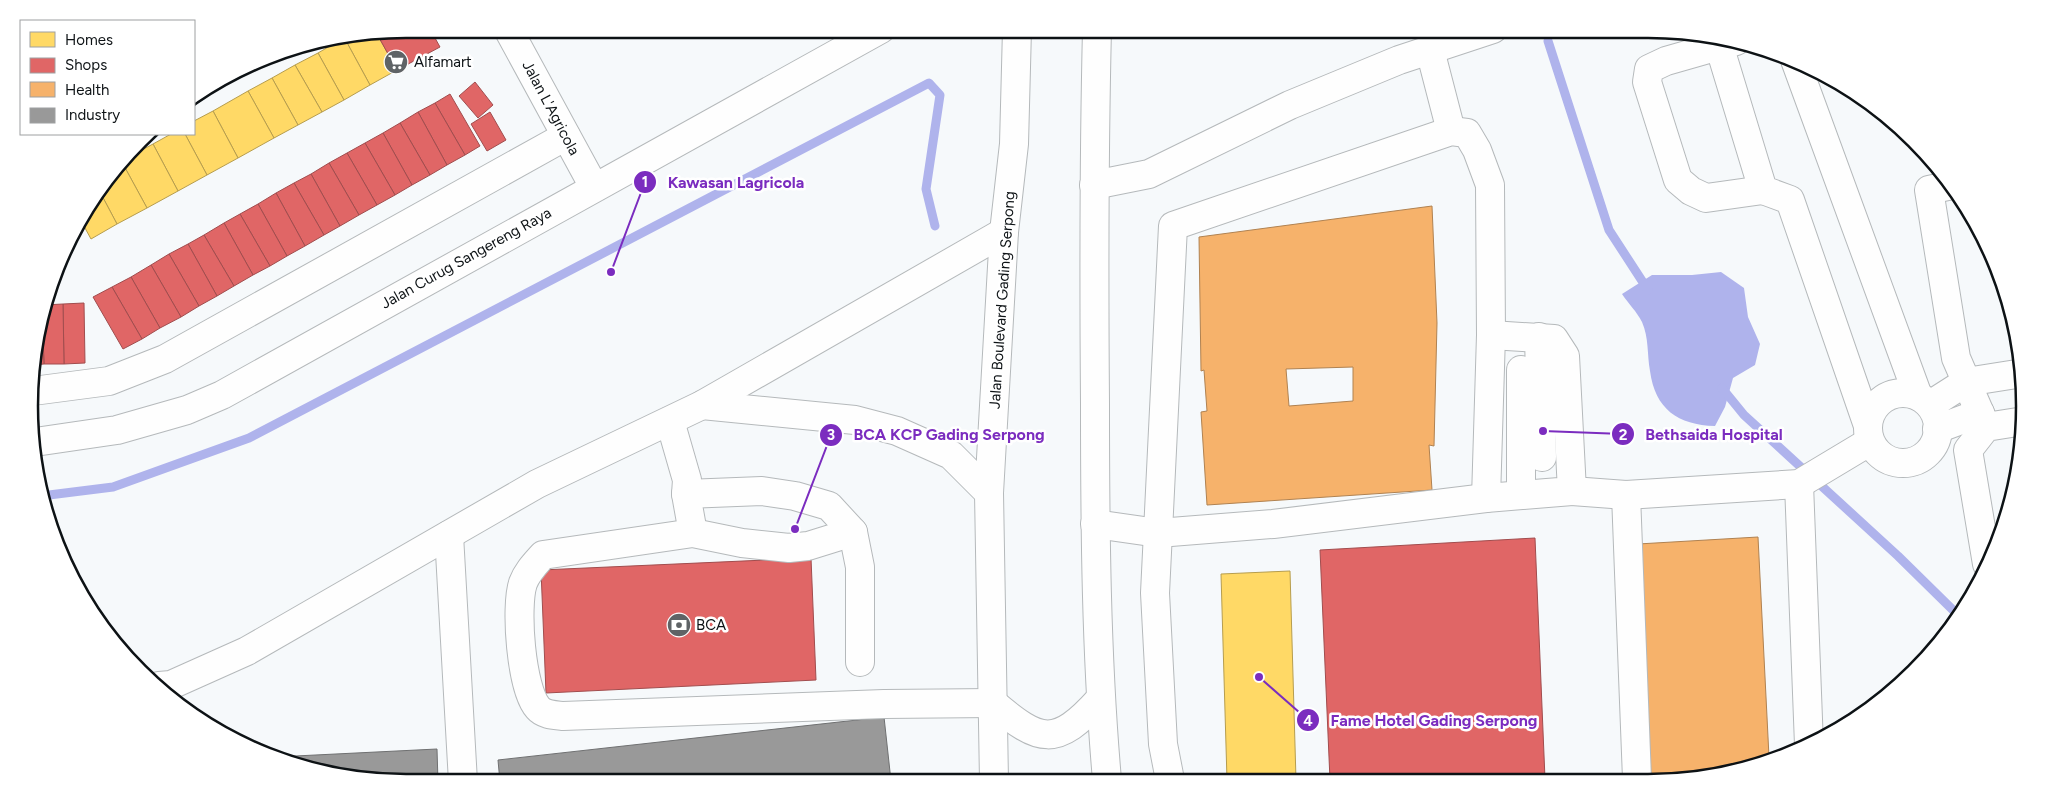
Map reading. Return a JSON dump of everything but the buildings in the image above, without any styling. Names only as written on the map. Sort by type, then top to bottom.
[{"type":"main road","name":"Jalan L'Agricola","points":[[513,38],[594,187]]},
{"type":"main road","name":"Jalan Curug Sangereng Raya","points":[[39,441],[117,430],[188,410],[222,395],[865,38]]},
{"type":"main road","name":"Jalan Boulevard Gading Serpong","points":[[994,774],[988,493],[1004,232],[1014,144],[1017,38]]},
{"type":"main road","points":[[1097,38],[1094,185],[1095,524],[1100,699],[1106,774]]},
{"type":"main road","points":[[1094,185],[1149,174],[1290,105],[1399,60],[1466,38]]},
{"type":"main road","points":[[1721,45],[1666,61],[1649,69],[1647,82],[1678,180],[1691,191],[1706,198],[1763,190],[1790,200],[1868,432],[1883,458],[1904,464],[1924,457],[1937,440],[1928,410],[1799,70]]},
{"type":"main road","points":[[1729,47],[1763,190]]},
{"type":"main road","points":[[1430,50],[1450,132]]},
{"type":"main road","points":[[1169,774],[1162,744],[1155,593],[1173,226],[1450,132],[1467,132],[1477,150],[1490,185],[1491,335],[1486,498]]},
{"type":"main road","points":[[38,390],[109,381],[164,359],[566,136]]},
{"type":"main road","points":[[1944,187],[1929,190],[1956,358],[1983,420]]},
{"type":"main road","points":[[167,685],[247,651],[537,484],[702,406],[1004,232]]},
{"type":"main road","points":[[1491,335],[1554,339],[1565,356],[1572,491]]},
{"type":"main road","points":[[1539,337],[1542,457]]},
{"type":"main road","points":[[1521,370],[1521,495]]},
{"type":"main road","points":[[1928,410],[1966,382],[2015,374]]},
{"type":"main road","points":[[1095,524],[1158,533],[1273,524],[1486,498],[1572,491],[1626,495],[1799,484],[1831,465],[1868,432],[1875,405],[1895,393],[1928,410],[1983,420],[2016,421]]},
{"type":"main road","points":[[702,406],[855,420],[897,431],[951,455],[988,493]]},
{"type":"main road","points":[[1983,420],[1968,450],[1985,553]]},
{"type":"main road","points":[[670,421],[688,480],[686,494],[692,533]]},
{"type":"main road","points":[[1799,484],[1809,737]]},
{"type":"main road","points":[[686,494],[762,491],[795,496],[829,506],[853,532],[860,567],[860,662]]},
{"type":"main road","points":[[1626,495],[1637,774]]},
{"type":"main road","points":[[853,532],[808,546],[789,548],[742,543],[692,533],[543,555],[531,568],[522,584],[518,624],[527,682],[538,708],[549,714],[563,716],[884,704],[993,704],[1028,731],[1045,736],[1067,729],[1081,720],[1100,699]]},
{"type":"main road","points":[[449,535],[463,774]]},
{"type":"water","points":[[1721,272],[1744,288],[1748,317],[1760,344],[1755,365],[1733,378],[1725,407],[1715,426],[1702,425],[1679,418],[1663,405],[1653,384],[1647,340],[1642,322],[1622,294],[1652,275],[1692,275]]},
{"type":"waterway","points":[[1548,41],[1609,230],[1648,290]]},
{"type":"waterway","points":[[49,495],[113,487],[249,438],[929,83],[940,95],[926,189],[935,226]]},
{"type":"waterway","points":[[1722,388],[1744,415],[1898,556],[1954,611]]},
{"type":"place","name":"Alfamart","points":[[396,62]]},
{"type":"place","name":"Kawasan Lagricola","points":[[611,272]]},
{"type":"place","name":"Bethsaida Hospital","points":[[1543,431]]},
{"type":"place","name":"BCA KCP Gading Serpong","points":[[795,529]]},
{"type":"place","name":"BCA","points":[[679,625]]},
{"type":"place","name":"Fame Hotel Gading Serpong","points":[[1259,677]]}]
